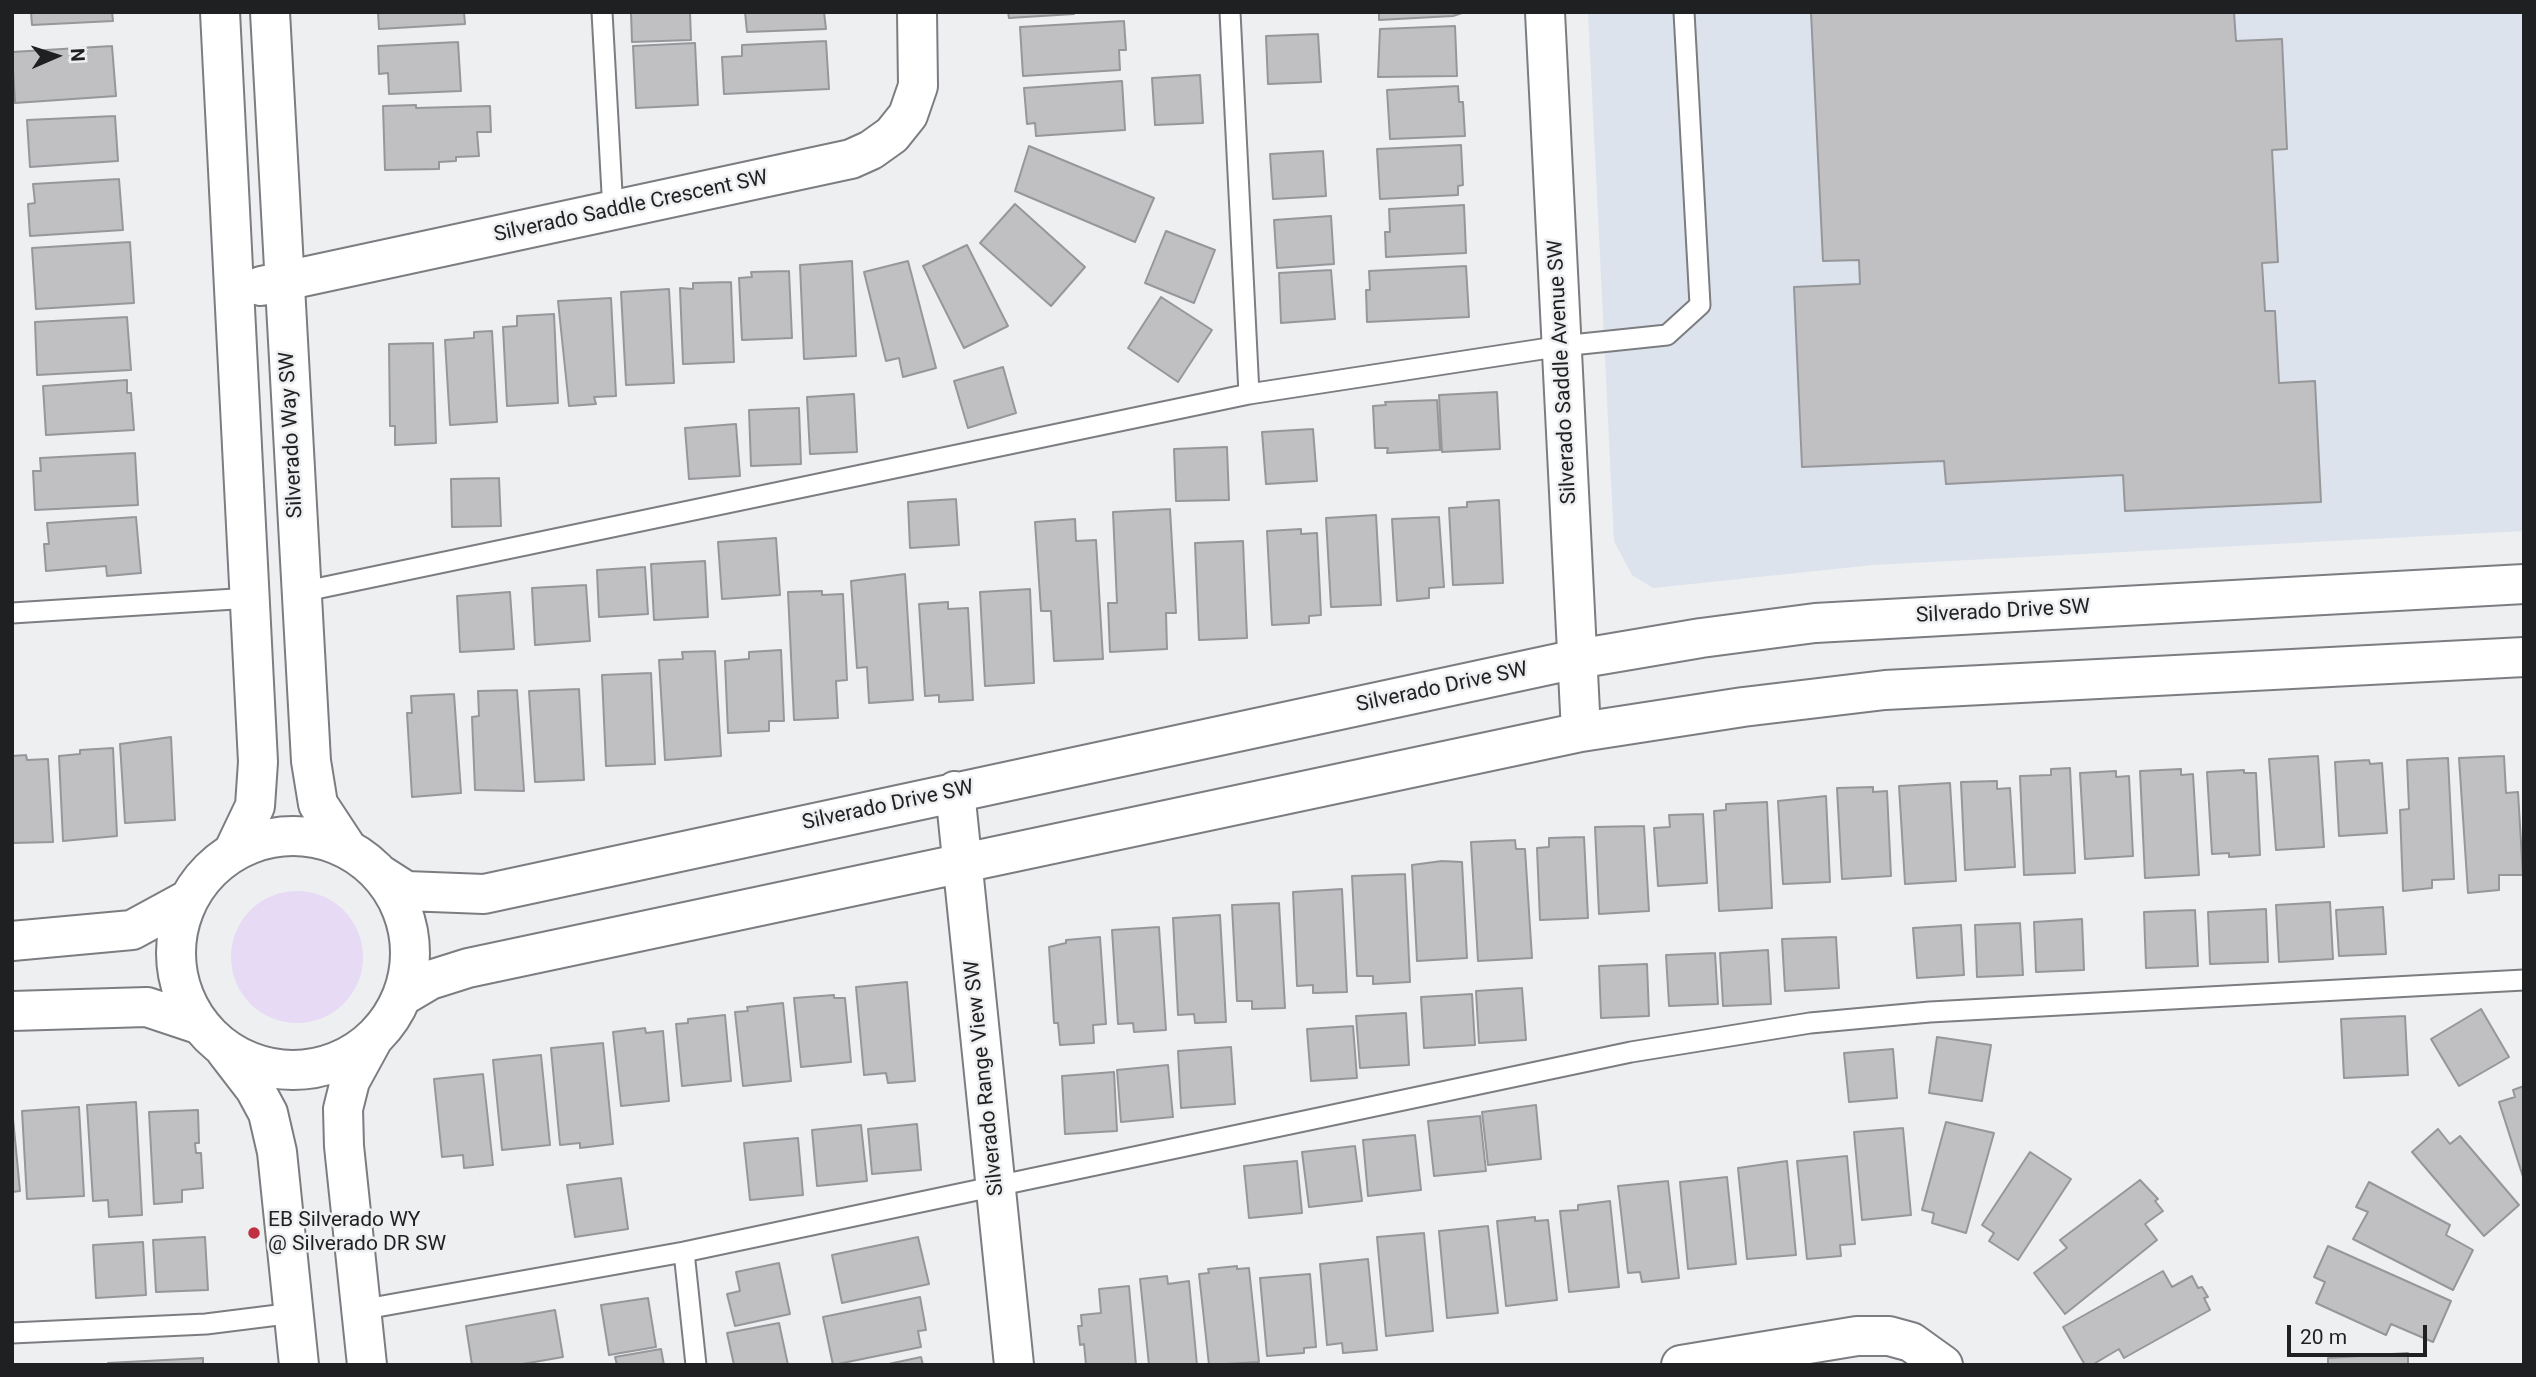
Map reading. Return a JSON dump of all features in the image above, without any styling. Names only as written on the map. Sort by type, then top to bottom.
[{"type":"street","points":[[220,12],[258,762],[255,806],[233,852]]},
{"type":"street","name":"Silverado Way SW","points":[[270,12],[311,761],[318,804],[347,848]]},
{"type":"street","name":"Silverado Saddle Crescent SW","points":[[236,291],[851,159],[872,150],[892,135],[908,115],[918,86],[917,12]]},
{"type":"street","name":"Silverado Saddle Avenue SW","points":[[1545,12],[1581,732]]},
{"type":"street","name":"Silverado Drive SW","points":[[381,875],[406,891],[484,894],[1577,659],[1701,638],[1815,623],[2524,584]]},
{"type":"street","points":[[402,996],[430,980],[468,968],[1581,732],[1743,706],[1885,690],[2524,657]]},
{"type":"street","name":"Silverado Range View SW","points":[[956,791],[1014,1365]]},
{"type":"street","points":[[299,1365],[277,1152],[268,1114],[255,1089],[187,1003],[179,979],[176,950],[179,928],[189,899],[203,877],[233,852],[267,838],[290,835],[314,837],[347,848],[365,860],[381,875],[401,906],[410,936],[409,971],[402,996],[390,1019],[373,1039],[350,1081],[343,1109],[344,1146],[366,1365]]},
{"type":"street","points":[[12,941],[132,930],[189,899]]},
{"type":"street","points":[[12,1011],[147,1007],[211,1035],[253,1063],[283,1069],[315,1068],[340,1061],[373,1039]]},
{"type":"street","points":[[1681,1365],[1857,1336],[1889,1335],[1911,1342],[1943,1365]]},
{"type":"lane","points":[[602,12],[612,211]]},
{"type":"lane","points":[[1230,12],[1249,394]]},
{"type":"lane","points":[[301,592],[1249,394],[1562,346],[1667,335],[1700,305],[1684,12]]},
{"type":"lane","points":[[12,613],[251,598]]},
{"type":"lane","points":[[360,1310],[684,1251],[1631,1052],[1810,1023],[1944,1011],[2524,980]]},
{"type":"lane","points":[[684,1251],[696,1365]]},
{"type":"lane","points":[[12,1333],[206,1324],[293,1313]]},
{"type":"shaded area","points":[[1588,12],[2524,12],[2524,531],[1873,565],[1653,588],[1632,575],[1614,541]]},
{"type":"shaded area","points":[[297,891],[322,896],[344,910],[358,932],[363,957],[358,982],[344,1004],[322,1018],[297,1023],[272,1018],[250,1004],[236,982],[231,957],[236,932],[250,910],[272,896]]},
{"type":"building","points":[[31,12],[112,12],[113,21],[32,25]]},
{"type":"building","points":[[378,12],[464,12],[465,24],[379,29]]},
{"type":"building","points":[[631,12],[690,12],[691,40],[632,42]]},
{"type":"building","points":[[745,12],[824,12],[826,29],[747,32]]},
{"type":"building","points":[[1008,12],[1074,12],[1074,14],[1009,18]]},
{"type":"building","points":[[1379,12],[1462,13],[1453,16],[1379,20]]},
{"type":"building","points":[[1811,12],[2234,12],[2236,41],[2282,39],[2287,149],[2272,150],[2278,262],[2262,263],[2265,311],[2275,311],[2279,383],[2315,381],[2321,502],[2125,511],[2123,475],[1946,484],[1944,461],[1802,467],[1794,287],[1860,284],[1859,260],[1823,261]]},
{"type":"building","points":[[1124,21],[1126,50],[1119,50],[1120,70],[1023,76],[1020,27]]},
{"type":"building","points":[[1455,26],[1457,76],[1378,77],[1380,29]]},
{"type":"building","points":[[1318,34],[1321,82],[1268,84],[1266,36]]},
{"type":"building","points":[[826,41],[829,89],[724,94],[722,57],[742,56],[742,45]]},
{"type":"building","points":[[458,42],[461,91],[389,94],[388,73],[379,74],[378,46]]},
{"type":"building","points":[[695,43],[698,105],[636,108],[633,46]]},
{"type":"building","points":[[112,46],[116,96],[15,103],[12,52]]},
{"type":"building","points":[[1200,75],[1203,123],[1155,125],[1152,78]]},
{"type":"building","points":[[1122,81],[1125,130],[1036,136],[1035,123],[1027,124],[1024,88]]},
{"type":"building","points":[[1458,86],[1459,102],[1463,102],[1465,136],[1390,139],[1387,90]]},
{"type":"building","points":[[416,105],[416,108],[490,106],[491,132],[477,132],[479,156],[456,157],[456,161],[439,162],[439,169],[385,170],[383,106]]},
{"type":"building","points":[[115,116],[118,161],[30,167],[27,120]]},
{"type":"building","points":[[1461,145],[1463,185],[1458,186],[1458,195],[1380,199],[1377,149]]},
{"type":"building","points":[[1029,146],[1154,198],[1135,242],[1015,191]]},
{"type":"building","points":[[1323,151],[1326,196],[1273,199],[1270,154]]},
{"type":"building","points":[[119,179],[123,230],[30,236],[28,204],[35,203],[33,184]]},
{"type":"building","points":[[1015,204],[1085,267],[1051,306],[980,243]]},
{"type":"building","points":[[1464,205],[1466,253],[1386,257],[1385,232],[1390,232],[1389,209]]},
{"type":"building","points":[[1331,216],[1334,264],[1277,268],[1274,220]]},
{"type":"building","points":[[1166,231],[1215,250],[1194,303],[1145,283]]},
{"type":"building","points":[[130,242],[134,303],[36,309],[32,248]]},
{"type":"building","points":[[967,245],[1008,326],[964,348],[923,266]]},
{"type":"building","points":[[852,261],[856,356],[804,359],[800,265]]},
{"type":"building","points":[[908,261],[936,368],[903,377],[899,358],[886,361],[864,272]]},
{"type":"building","points":[[1466,266],[1469,317],[1367,322],[1366,290],[1370,290],[1369,271]]},
{"type":"building","points":[[1331,270],[1335,319],[1281,323],[1279,273]]},
{"type":"building","points":[[789,271],[792,338],[742,340],[739,278],[752,277],[751,272]]},
{"type":"building","points":[[731,282],[734,362],[683,364],[680,288],[693,289],[693,283]]},
{"type":"building","points":[[669,289],[674,383],[626,385],[621,292]]},
{"type":"building","points":[[1161,297],[1212,330],[1178,382],[1128,348]]},
{"type":"building","points":[[611,298],[616,396],[594,397],[596,404],[569,406],[558,301]]},
{"type":"building","points":[[554,314],[558,403],[507,406],[503,327],[517,326],[517,316]]},
{"type":"building","points":[[127,317],[131,370],[37,375],[35,322]]},
{"type":"building","points":[[492,331],[497,422],[450,425],[445,340],[474,338],[474,332]]},
{"type":"building","points":[[433,343],[436,443],[395,445],[395,426],[390,426],[389,344]]},
{"type":"building","points":[[1003,367],[1016,413],[968,428],[954,381]]},
{"type":"building","points":[[127,380],[127,393],[131,393],[134,430],[46,435],[43,386]]},
{"type":"building","points":[[1497,392],[1500,449],[1442,452],[1439,395]]},
{"type":"building","points":[[854,394],[857,452],[810,454],[807,397]]},
{"type":"building","points":[[1437,400],[1440,450],[1387,453],[1388,448],[1375,448],[1373,406],[1386,405],[1385,402]]},
{"type":"building","points":[[799,408],[801,464],[751,466],[749,410]]},
{"type":"building","points":[[736,424],[740,476],[689,479],[685,428]]},
{"type":"building","points":[[1313,429],[1317,481],[1266,484],[1262,432]]},
{"type":"building","points":[[1227,447],[1229,500],[1176,501],[1174,449]]},
{"type":"building","points":[[135,453],[138,505],[35,510],[33,471],[41,471],[40,458]]},
{"type":"building","points":[[499,478],[501,526],[452,527],[451,479]]},
{"type":"building","points":[[956,499],[959,545],[910,548],[908,502]]},
{"type":"building","points":[[1499,500],[1503,583],[1453,585],[1449,508],[1467,507],[1467,502]]},
{"type":"building","points":[[1170,509],[1176,613],[1166,613],[1167,649],[1110,652],[1108,603],[1117,603],[1113,512]]},
{"type":"building","points":[[1376,515],[1381,605],[1331,607],[1326,518]]},
{"type":"building","points":[[136,517],[141,573],[107,576],[106,566],[46,571],[44,544],[49,544],[47,523]]},
{"type":"building","points":[[1439,517],[1444,587],[1429,588],[1429,598],[1397,601],[1392,519]]},
{"type":"building","points":[[1075,519],[1076,541],[1096,540],[1103,659],[1054,661],[1051,611],[1041,611],[1035,522]]},
{"type":"building","points":[[1301,529],[1301,534],[1317,533],[1321,615],[1309,616],[1309,623],[1272,625],[1267,531]]},
{"type":"building","points":[[776,538],[780,595],[722,599],[718,542]]},
{"type":"building","points":[[1243,541],[1247,638],[1199,640],[1195,543]]},
{"type":"building","points":[[705,561],[708,617],[654,620],[651,564]]},
{"type":"building","points":[[645,567],[648,614],[599,617],[597,570]]},
{"type":"building","points":[[905,574],[913,700],[869,703],[867,667],[857,668],[851,581]]},
{"type":"building","points":[[586,585],[590,641],[535,645],[532,588]]},
{"type":"building","points":[[1030,589],[1034,683],[985,686],[980,592]]},
{"type":"building","points":[[822,591],[822,595],[843,594],[847,680],[836,681],[838,718],[794,720],[788,592]]},
{"type":"building","points":[[510,592],[514,649],[460,652],[457,596]]},
{"type":"building","points":[[948,602],[948,609],[968,608],[973,700],[939,702],[939,695],[925,696],[919,604]]},
{"type":"building","points":[[781,650],[784,721],[769,721],[769,731],[728,733],[725,661],[749,659],[749,652]]},
{"type":"building","points":[[715,651],[721,756],[665,760],[659,660],[683,659],[682,652]]},
{"type":"building","points":[[651,673],[655,764],[606,766],[602,675]]},
{"type":"building","points":[[579,689],[584,780],[535,782],[529,691]]},
{"type":"building","points":[[517,690],[524,791],[475,790],[472,717],[479,716],[478,691]]},
{"type":"building","points":[[454,694],[461,793],[412,797],[407,713],[412,713],[411,696]]},
{"type":"building","points":[[171,737],[175,820],[125,823],[120,744]]},
{"type":"building","points":[[113,748],[117,836],[63,841],[59,756],[80,754],[80,750]]},
{"type":"building","points":[[26,755],[27,760],[48,759],[53,842],[12,843],[12,756]]},
{"type":"building","points":[[2318,756],[2324,847],[2276,850],[2269,759]]},
{"type":"building","points":[[2504,756],[2506,793],[2518,792],[2523,875],[2499,875],[2499,890],[2468,893],[2459,758]]},
{"type":"building","points":[[2448,758],[2454,879],[2432,880],[2432,888],[2403,891],[2400,810],[2409,809],[2407,760]]},
{"type":"building","points":[[2369,760],[2370,764],[2382,763],[2387,833],[2339,836],[2335,762]]},
{"type":"building","points":[[2070,768],[2075,873],[2024,875],[2020,776],[2051,775],[2051,769]]},
{"type":"building","points":[[2181,769],[2181,775],[2193,774],[2199,875],[2145,878],[2140,771]]},
{"type":"building","points":[[2244,770],[2244,773],[2256,773],[2260,855],[2229,857],[2229,853],[2212,854],[2207,772]]},
{"type":"building","points":[[2116,771],[2116,777],[2129,776],[2133,856],[2085,859],[2080,773]]},
{"type":"building","points":[[1997,781],[1997,789],[2010,788],[2015,867],[1965,870],[1961,782]]},
{"type":"building","points":[[1950,783],[1956,881],[1905,884],[1899,786]]},
{"type":"building","points":[[1873,787],[1873,792],[1887,791],[1891,876],[1842,879],[1837,788]]},
{"type":"building","points":[[1826,796],[1830,882],[1783,884],[1778,801]]},
{"type":"building","points":[[1767,802],[1772,908],[1719,911],[1714,811],[1726,810],[1726,804]]},
{"type":"building","points":[[1703,814],[1707,883],[1658,886],[1654,828],[1670,827],[1669,815]]},
{"type":"building","points":[[1644,826],[1649,911],[1599,914],[1595,827]]},
{"type":"building","points":[[1584,837],[1588,918],[1540,920],[1537,848],[1549,847],[1549,838]]},
{"type":"building","points":[[1515,840],[1516,849],[1525,849],[1532,958],[1478,961],[1471,842]]},
{"type":"building","points":[[1442,861],[1462,862],[1467,958],[1417,961],[1412,865]]},
{"type":"building","points":[[1405,874],[1410,982],[1373,984],[1373,976],[1357,976],[1352,876]]},
{"type":"building","points":[[1342,889],[1347,992],[1313,993],[1313,985],[1297,986],[1293,892]]},
{"type":"building","points":[[2330,902],[2333,959],[2279,962],[2276,905]]},
{"type":"building","points":[[1279,903],[1285,1008],[1252,1009],[1252,1001],[1237,1001],[1232,905]]},
{"type":"building","points":[[2383,907],[2386,954],[2339,956],[2336,910]]},
{"type":"building","points":[[2266,909],[2268,962],[2210,964],[2208,912]]},
{"type":"building","points":[[2195,910],[2198,966],[2146,968],[2144,912]]},
{"type":"building","points":[[1220,915],[1226,1022],[1195,1023],[1194,1014],[1178,1015],[1173,918]]},
{"type":"building","points":[[2082,919],[2084,970],[2036,972],[2034,922]]},
{"type":"building","points":[[2020,923],[2023,975],[1977,977],[1975,925]]},
{"type":"building","points":[[1961,925],[1964,975],[1917,978],[1913,928]]},
{"type":"building","points":[[1159,927],[1166,1030],[1134,1032],[1133,1023],[1118,1024],[1112,930]]},
{"type":"building","points":[[1100,937],[1106,1024],[1093,1025],[1094,1043],[1060,1045],[1058,1023],[1054,1023],[1049,947],[1066,943],[1066,940]]},
{"type":"building","points":[[1836,937],[1839,988],[1785,991],[1782,939]]},
{"type":"building","points":[[1768,950],[1771,1004],[1723,1006],[1720,953]]},
{"type":"building","points":[[1715,953],[1718,1004],[1669,1006],[1666,955]]},
{"type":"building","points":[[1647,964],[1649,1016],[1601,1018],[1599,966]]},
{"type":"building","points":[[907,982],[915,1081],[888,1083],[886,1073],[864,1075],[856,987]]},
{"type":"building","points":[[1522,988],[1526,1040],[1479,1043],[1476,991]]},
{"type":"building","points":[[1472,994],[1475,1045],[1424,1048],[1421,997]]},
{"type":"building","points":[[834,995],[834,998],[845,998],[851,1062],[801,1067],[794,998]]},
{"type":"building","points":[[783,1003],[791,1081],[743,1086],[735,1012],[748,1011],[747,1007]]},
{"type":"building","points":[[2481,1009],[2509,1057],[2459,1086],[2431,1039]]},
{"type":"building","points":[[1406,1013],[1409,1065],[1360,1068],[1356,1016]]},
{"type":"building","points":[[725,1015],[731,1081],[682,1086],[676,1024],[688,1023],[688,1019]]},
{"type":"building","points":[[2405,1016],[2408,1075],[2344,1078],[2341,1019]]},
{"type":"building","points":[[1353,1026],[1357,1078],[1311,1081],[1307,1029]]},
{"type":"building","points":[[645,1028],[646,1033],[663,1031],[669,1101],[621,1106],[613,1032]]},
{"type":"building","points":[[1937,1037],[1991,1045],[1982,1101],[1929,1093]]},
{"type":"building","points":[[603,1043],[613,1144],[580,1148],[580,1143],[560,1145],[551,1048]]},
{"type":"building","points":[[1231,1047],[1235,1104],[1181,1108],[1178,1051]]},
{"type":"building","points":[[1893,1049],[1897,1098],[1849,1102],[1844,1053]]},
{"type":"building","points":[[541,1055],[550,1145],[502,1150],[493,1060]]},
{"type":"building","points":[[1168,1065],[1173,1117],[1121,1122],[1117,1070]]},
{"type":"building","points":[[1114,1072],[1117,1131],[1065,1134],[1062,1076]]},
{"type":"building","points":[[483,1074],[493,1165],[464,1168],[463,1155],[442,1157],[434,1079]]},
{"type":"building","points":[[2524,1086],[2524,1180],[2499,1102],[2515,1097],[2513,1090]]},
{"type":"building","points":[[136,1102],[142,1215],[109,1217],[108,1200],[93,1201],[87,1105]]},
{"type":"building","points":[[1536,1105],[1541,1159],[1488,1165],[1482,1112]]},
{"type":"building","points":[[79,1107],[84,1196],[27,1199],[22,1111]]},
{"type":"building","points":[[12,1108],[20,1191],[12,1192]]},
{"type":"building","points":[[198,1110],[199,1143],[195,1143],[196,1153],[201,1153],[203,1188],[182,1190],[182,1202],[154,1204],[149,1112]]},
{"type":"building","points":[[1480,1116],[1486,1171],[1434,1176],[1428,1121]]},
{"type":"building","points":[[1946,1122],[1994,1133],[1966,1233],[1932,1223],[1934,1213],[1922,1210]]},
{"type":"building","points":[[917,1124],[921,1170],[872,1174],[868,1129]]},
{"type":"building","points":[[861,1125],[867,1181],[817,1186],[812,1130]]},
{"type":"building","points":[[1903,1128],[1911,1215],[1862,1220],[1854,1132]]},
{"type":"building","points":[[2438,1129],[2450,1144],[2460,1136],[2519,1205],[2484,1236],[2412,1152]]},
{"type":"building","points":[[1415,1135],[1421,1190],[1368,1196],[1363,1140]]},
{"type":"building","points":[[798,1138],[803,1195],[750,1200],[744,1143]]},
{"type":"building","points":[[1355,1146],[1362,1201],[1309,1207],[1302,1152]]},
{"type":"building","points":[[2030,1152],[2071,1179],[2018,1260],[1989,1241],[1994,1233],[1982,1225]]},
{"type":"building","points":[[1847,1156],[1855,1244],[1840,1245],[1841,1256],[1807,1259],[1797,1161]]},
{"type":"building","points":[[1297,1161],[1302,1213],[1249,1218],[1244,1166]]},
{"type":"building","points":[[1787,1161],[1796,1255],[1747,1259],[1738,1168]]},
{"type":"building","points":[[1727,1177],[1736,1264],[1688,1269],[1680,1182]]},
{"type":"building","points":[[621,1178],[628,1229],[575,1237],[567,1185]]},
{"type":"building","points":[[2140,1180],[2158,1199],[2155,1201],[2163,1211],[2145,1224],[2157,1240],[2065,1314],[2034,1273],[2067,1248],[2060,1240]]},
{"type":"building","points":[[1668,1181],[1679,1278],[1642,1282],[1640,1272],[1628,1273],[1618,1186]]},
{"type":"building","points":[[2369,1182],[2450,1225],[2446,1235],[2473,1250],[2453,1290],[2353,1239],[2368,1212],[2356,1207]]},
{"type":"building","points":[[1610,1201],[1619,1287],[1569,1292],[1560,1211],[1578,1210],[1578,1205]]},
{"type":"building","points":[[1535,1217],[1535,1221],[1548,1220],[1557,1300],[1506,1306],[1497,1221]]},
{"type":"building","points":[[1488,1226],[1498,1313],[1447,1318],[1439,1231]]},
{"type":"building","points":[[1424,1233],[1433,1331],[1386,1336],[1377,1237]]},
{"type":"building","points":[[205,1237],[208,1290],[156,1292],[153,1240]]},
{"type":"building","points":[[918,1237],[929,1284],[842,1303],[832,1255]]},
{"type":"building","points":[[143,1242],[146,1295],[96,1298],[93,1245]]},
{"type":"building","points":[[2328,1246],[2451,1301],[2433,1342],[2391,1324],[2386,1335],[2316,1303],[2325,1282],[2314,1277]]},
{"type":"building","points":[[1368,1259],[1377,1350],[1343,1353],[1342,1343],[1327,1345],[1320,1264]]},
{"type":"building","points":[[779,1263],[790,1314],[735,1326],[727,1294],[740,1291],[736,1272]]},
{"type":"building","points":[[1237,1266],[1237,1269],[1249,1268],[1259,1362],[1209,1365],[1199,1274],[1209,1273],[1208,1269]]},
{"type":"building","points":[[2163,1271],[2172,1287],[2192,1276],[2198,1288],[2202,1287],[2208,1297],[2204,1298],[2210,1310],[2124,1358],[2119,1349],[2092,1365],[2085,1365],[2063,1327]]},
{"type":"building","points":[[1310,1274],[1316,1347],[1304,1348],[1304,1353],[1267,1356],[1260,1278]]},
{"type":"building","points":[[1167,1276],[1168,1284],[1189,1281],[1197,1365],[1149,1365],[1140,1279]]},
{"type":"building","points":[[1129,1286],[1136,1365],[1086,1365],[1084,1344],[1080,1345],[1078,1326],[1082,1326],[1081,1315],[1101,1313],[1099,1289]]},
{"type":"building","points":[[920,1297],[926,1330],[918,1331],[921,1347],[833,1365],[823,1317]]},
{"type":"building","points":[[648,1298],[656,1347],[609,1355],[601,1305]]},
{"type":"building","points":[[555,1310],[563,1357],[517,1365],[472,1365],[466,1326]]},
{"type":"building","points":[[779,1323],[788,1365],[734,1365],[727,1333]]},
{"type":"building","points":[[661,1349],[664,1365],[617,1365],[615,1357]]},
{"type":"building","points":[[2408,1353],[2408,1365],[2328,1365],[2328,1358]]},
{"type":"building","points":[[921,1357],[923,1365],[884,1365]]},
{"type":"building","points":[[203,1358],[203,1365],[108,1365],[108,1363]]},
{"type":"place","name":"EB Silverado WY @ Silverado DR SW","points":[[254,1233]]}]
